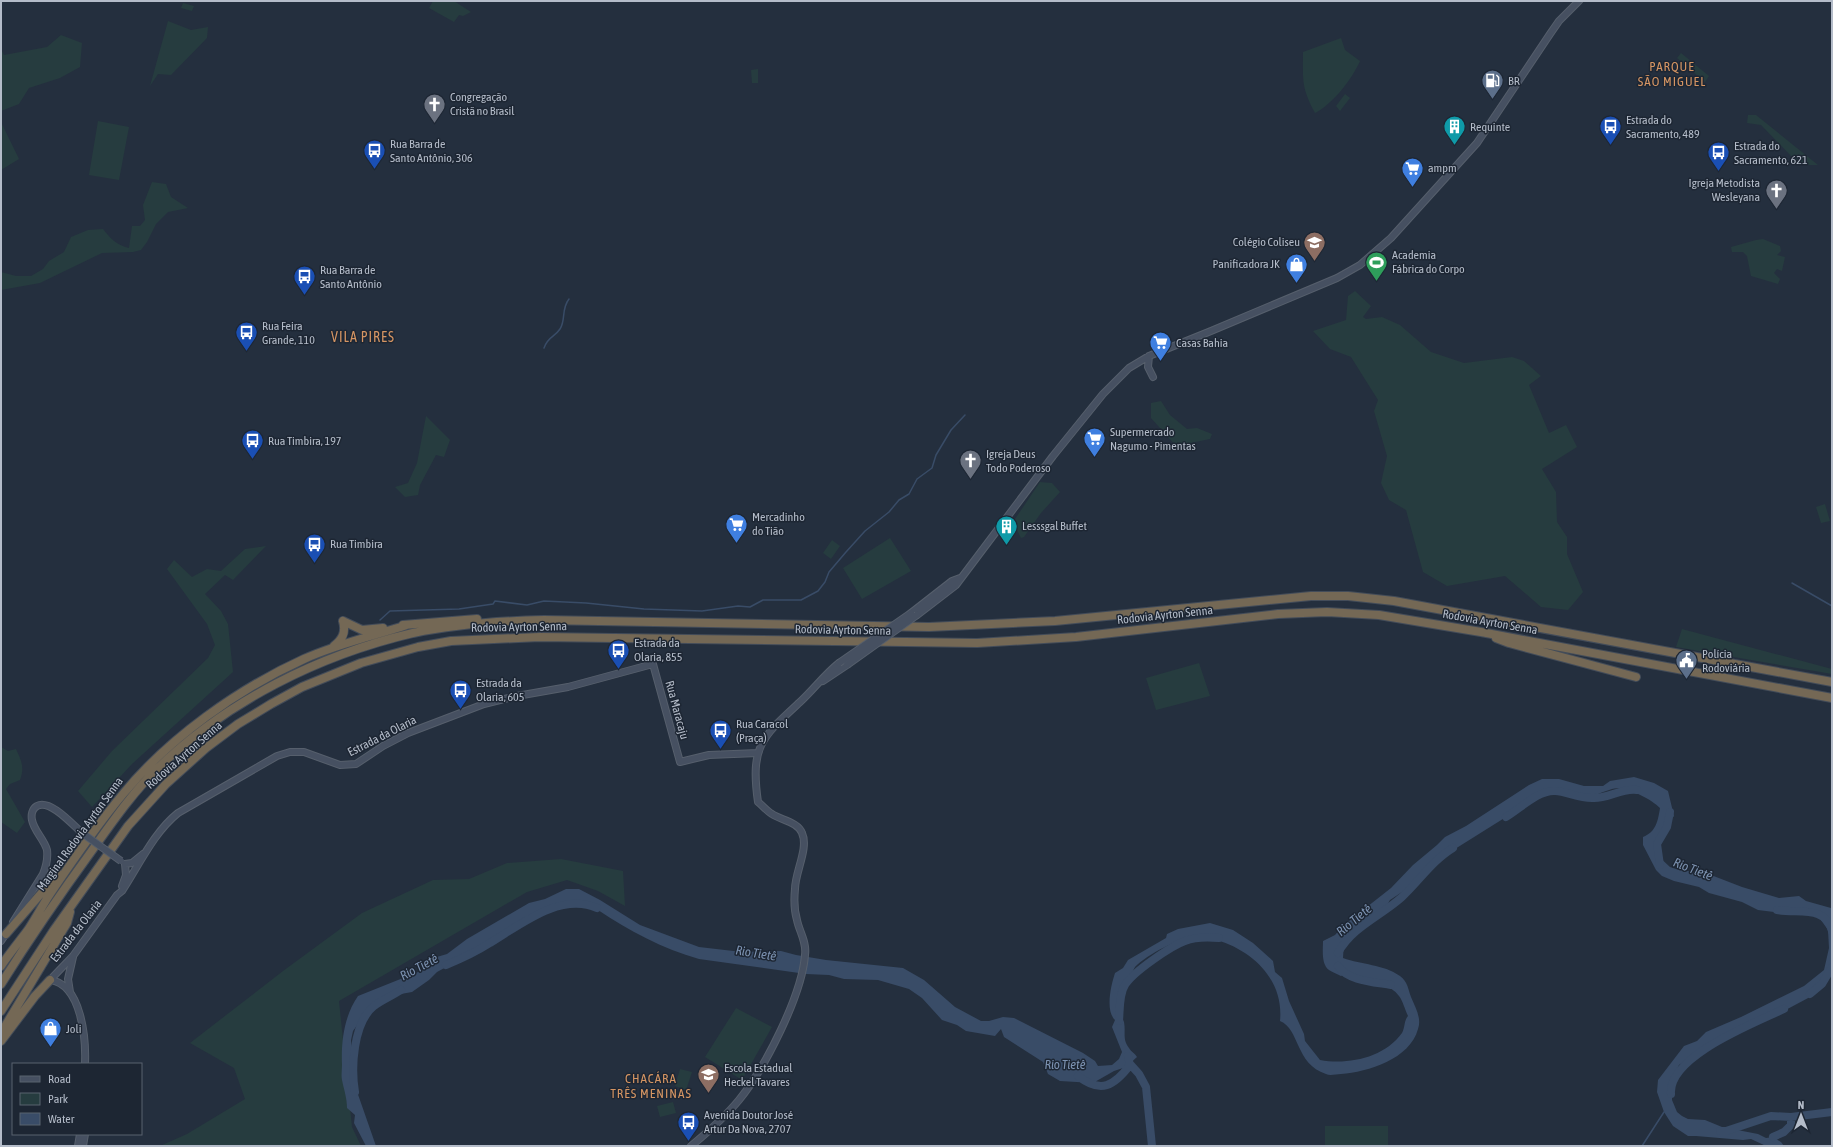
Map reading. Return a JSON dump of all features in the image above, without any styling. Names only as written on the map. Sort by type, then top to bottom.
[{"type":"highway","name":"Rodovia Ayrton Senna","points":[[1,984],[45,916],[122,810],[157,768],[216,720],[279,682],[341,654],[414,633],[476,624],[512,621],[928,627],[1077,619],[1166,609],[1311,596],[1348,596],[1402,602],[1832,682]]},
{"type":"highway","name":"Rodovia Ayrton Senna","points":[[1,1011],[54,930],[140,812],[166,784],[206,748],[238,724],[283,697],[330,675],[361,663],[418,647],[451,641],[540,637],[977,643],[1076,637],[1278,614],[1327,612],[1379,615],[1481,632],[1832,698]]},
{"type":"highway","points":[[329,650],[342,640],[344,630],[343,621],[354,628],[366,630],[468,619],[512,621]]},
{"type":"highway","name":"Marginal Rodovia Ayrton Senna","points":[[1,966],[28,930],[50,894],[85,844],[133,782],[198,723],[258,684],[303,660],[407,625]]},
{"type":"highway","points":[[1481,632],[1509,643],[1636,677]]},
{"type":"highway","points":[[6,934],[85,844]]},
{"type":"highway","points":[[1,1033],[66,923],[73,905]]},
{"type":"highway","points":[[1,1042],[35,996],[50,980]]},
{"type":"main road","points":[[818,684],[914,614],[952,581],[960,578],[1050,459],[1103,394],[1129,368],[1148,356],[1305,292],[1347,272],[1373,255],[1391,238],[1477,143],[1550,34],[1579,1]]},
{"type":"main road","points":[[1148,356],[1148,366],[1153,377]]},
{"type":"main road","points":[[691,1146],[726,1114],[747,1090],[759,1070],[788,1014],[801,981],[806,954],[805,946],[796,919],[795,899],[795,888],[804,846],[804,838],[802,831],[797,826],[773,815],[758,802],[758,753],[761,743],[770,730],[818,684],[828,672],[839,663],[914,614]]},
{"type":"main road","name":"Rua Maracaju","points":[[653,664],[680,762],[709,755],[758,753]]},
{"type":"main road","name":"Estrada da Olaria","points":[[50,980],[73,956],[117,895],[125,880],[123,863],[136,861],[168,822],[178,813],[281,754],[296,751],[304,752],[340,765],[356,764],[383,746],[408,733],[484,704],[517,696],[568,688],[653,664]]},
{"type":"main road","points":[[1,941],[46,866],[46,850],[43,839],[36,829],[32,815],[35,807],[50,806],[82,833],[123,863]]},
{"type":"main road","name":"Estrada da Olaria","points":[[117,895],[122,891],[144,858],[148,848]]},
{"type":"main road","points":[[73,956],[68,979],[70,992],[82,1020],[85,1037],[85,1063]]},
{"type":"main road","points":[[50,980],[63,984],[70,992]]},
{"type":"main road","points":[[78,1146],[80,1135]]},
{"type":"main road","points":[[84,1146],[85,1135]]},
{"type":"green space","points":[[433,1],[454,1],[471,12],[463,16],[459,15],[454,22],[429,8]]},
{"type":"green space","points":[[183,3],[194,6],[192,11],[181,8]]},
{"type":"green space","points":[[168,21],[191,30],[208,27],[207,38],[171,75],[158,74],[150,86]]},
{"type":"green space","points":[[61,35],[82,43],[80,67],[60,78],[29,88],[19,104],[1,111],[1,49],[4,55],[47,47]]},
{"type":"green space","points":[[1341,38],[1345,50],[1360,61],[1352,75],[1335,97],[1322,109],[1315,113],[1305,90],[1303,52]]},
{"type":"green space","points":[[1681,53],[1709,76],[1705,82],[1677,58]]},
{"type":"green space","points":[[758,69],[758,83],[752,83],[751,70]]},
{"type":"green space","points":[[1345,94],[1350,98],[1340,111],[1336,106]]},
{"type":"green space","points":[[1748,115],[1756,115],[1818,165],[1806,165],[1793,158],[1761,125],[1747,123]]},
{"type":"green space","points":[[98,121],[129,127],[119,180],[89,175]]},
{"type":"green space","points":[[1,122],[19,159],[1,170]]},
{"type":"green space","points":[[152,182],[166,184],[171,197],[188,208],[168,212],[156,224],[141,250],[133,252],[102,253],[40,283],[1,290],[1,272],[16,276],[31,276],[43,269],[49,261],[64,252],[71,237],[88,230],[103,229],[114,241],[129,248],[132,226],[140,226],[145,220],[143,205]]},
{"type":"green space","points":[[1763,239],[1780,246],[1781,251],[1777,255],[1785,257],[1782,271],[1777,269],[1774,273],[1780,279],[1778,284],[1751,276],[1747,256],[1743,252],[1732,252],[1731,247]]},
{"type":"green space","points":[[1355,291],[1371,306],[1363,317],[1366,319],[1382,317],[1400,325],[1431,352],[1464,363],[1512,357],[1524,361],[1541,376],[1529,385],[1549,433],[1566,425],[1577,447],[1542,469],[1556,492],[1557,522],[1567,537],[1567,554],[1583,592],[1568,610],[1541,607],[1505,576],[1447,586],[1423,572],[1406,510],[1389,500],[1381,483],[1387,456],[1374,411],[1378,400],[1351,357],[1330,349],[1313,331],[1346,320],[1348,296]]},
{"type":"green space","points":[[1161,401],[1170,415],[1187,429],[1197,428],[1212,434],[1210,439],[1176,446],[1151,418],[1151,403]]},
{"type":"green space","points":[[426,416],[450,440],[444,457],[436,455],[420,485],[418,495],[405,497],[395,487],[408,483],[417,463]]},
{"type":"green space","points":[[1040,482],[1052,483],[1060,492],[1041,513],[1024,537],[1021,538],[1013,522]]},
{"type":"green space","points":[[1825,504],[1830,521],[1821,523],[1816,507]]},
{"type":"green space","points":[[890,538],[911,571],[862,599],[843,568]]},
{"type":"green space","points":[[832,540],[840,546],[831,559],[823,553]]},
{"type":"green space","points":[[266,546],[233,580],[225,575],[205,594],[221,611],[228,624],[233,672],[132,764],[92,807],[78,791],[112,751],[208,658],[215,645],[207,624],[167,569],[174,560],[192,577],[207,569],[221,571],[245,549]]},
{"type":"green space","points":[[1682,629],[1832,669],[1832,674],[1676,647]]},
{"type":"green space","points":[[1199,663],[1210,696],[1156,710],[1146,678]]},
{"type":"green space","points":[[1,747],[8,751],[16,749],[22,764],[20,780],[10,784],[6,789],[25,822],[17,833],[1,822]]},
{"type":"green space","points":[[561,859],[623,871],[625,906],[598,891],[567,880],[527,892],[339,1001],[352,1127],[361,1146],[160,1146],[187,1134],[245,1099],[234,1068],[190,1043],[283,971],[362,913],[433,880],[469,879],[507,863]]},
{"type":"green space","points":[[736,1008],[772,1027],[742,1080],[705,1057]]},
{"type":"green space","points":[[680,1069],[692,1072],[686,1090],[675,1086]]},
{"type":"green space","points":[[673,1102],[676,1113],[660,1117],[657,1106]]},
{"type":"green space","points":[[1325,1126],[1388,1126],[1388,1146],[1325,1146]]},
{"type":"water","name":"Rio Tietê","points":[[1634,777],[1654,783],[1668,791],[1674,816],[1659,838],[1656,854],[1670,867],[1711,875],[1742,887],[1779,898],[1799,896],[1806,901],[1831,908],[1832,968],[1810,997],[1780,1013],[1770,1014],[1753,1023],[1730,1031],[1679,1065],[1672,1081],[1672,1100],[1677,1112],[1682,1116],[1688,1119],[1705,1120],[1722,1127],[1758,1134],[1766,1138],[1773,1137],[1784,1146],[1766,1146],[1751,1139],[1743,1140],[1688,1136],[1673,1126],[1664,1112],[1657,1092],[1658,1080],[1684,1046],[1697,1041],[1706,1032],[1741,1017],[1804,986],[1824,970],[1829,948],[1828,930],[1816,913],[1807,908],[1782,913],[1758,910],[1742,902],[1709,893],[1699,887],[1674,881],[1662,876],[1656,870],[1643,845],[1643,837],[1651,832],[1656,826],[1660,808],[1656,804],[1638,794],[1617,788],[1585,799],[1574,798],[1558,789],[1539,794],[1531,798],[1514,812],[1439,859],[1411,886],[1390,900],[1386,907],[1379,913],[1351,930],[1344,940],[1343,958],[1387,969],[1400,976],[1405,981],[1418,1013],[1419,1021],[1414,1039],[1397,1056],[1375,1067],[1352,1073],[1329,1075],[1316,1069],[1309,1063],[1303,1055],[1291,1031],[1280,1021],[1280,1006],[1277,993],[1264,969],[1243,952],[1230,945],[1204,936],[1192,936],[1175,942],[1147,957],[1135,967],[1121,990],[1118,998],[1118,1005],[1125,1026],[1127,1045],[1137,1057],[1126,1067],[1114,1071],[1093,1083],[1060,1081],[1048,1074],[1043,1062],[1004,1037],[1001,1029],[995,1036],[966,1031],[957,1025],[942,1020],[922,998],[909,989],[878,980],[844,979],[829,975],[806,974],[699,959],[672,950],[646,938],[621,925],[585,902],[578,901],[559,908],[545,909],[530,922],[521,921],[461,959],[437,972],[429,980],[412,992],[390,996],[369,1009],[353,1031],[351,1040],[354,1083],[376,1146],[366,1146],[354,1123],[355,1115],[347,1108],[342,1080],[342,1047],[344,1029],[349,1012],[358,996],[423,970],[430,959],[447,954],[467,939],[529,903],[545,899],[566,889],[579,889],[600,900],[640,925],[699,947],[742,952],[781,951],[826,960],[903,968],[924,980],[955,1007],[981,1021],[989,1021],[1003,1017],[1014,1018],[1083,1053],[1095,1061],[1098,1066],[1112,1065],[1119,1059],[1122,1052],[1112,1027],[1115,1020],[1110,1011],[1110,998],[1115,973],[1123,968],[1128,960],[1166,938],[1167,934],[1178,929],[1210,923],[1233,930],[1253,943],[1273,961],[1275,972],[1282,978],[1289,1001],[1304,1034],[1305,1041],[1320,1060],[1342,1061],[1365,1058],[1376,1054],[1394,1042],[1402,1033],[1408,1016],[1403,1003],[1396,992],[1392,989],[1357,975],[1348,974],[1341,976],[1329,970],[1324,961],[1323,941],[1335,935],[1344,925],[1391,888],[1413,865],[1445,837],[1466,826],[1529,785],[1542,779],[1559,779],[1584,786],[1603,786],[1610,781]]},
{"type":"waterway","points":[[544,348],[547,341],[558,332],[562,326],[565,307],[569,299]]},
{"type":"waterway","points":[[380,620],[390,611],[459,609],[493,604],[495,601],[527,605],[544,601],[586,603],[644,609],[702,611],[738,606],[750,607],[763,600],[801,600],[818,591],[825,582],[829,572],[865,531],[889,512],[899,500],[909,494],[917,479],[932,468],[936,455],[951,430],[965,415]]},
{"type":"waterway","points":[[1792,583],[1832,606]]},
{"type":"waterway","name":"Rio Tietê","points":[[1506,817],[1529,801],[1549,792],[1559,791],[1588,798],[1600,798],[1626,790],[1637,790]]},
{"type":"waterway","name":"Rio Tietê","points":[[1660,865],[1657,844],[1667,827],[1670,812]]},
{"type":"waterway","name":"Rio Tietê","points":[[1338,953],[1351,936],[1367,922],[1394,904],[1439,858],[1453,848]]},
{"type":"waterway","name":"Rio Tietê","points":[[446,965],[463,958],[527,920],[555,907],[569,904],[583,904],[597,908]]},
{"type":"waterway","name":"Rio Tietê","points":[[1777,910],[1810,912],[1817,914],[1824,917],[1829,923],[1832,931]]},
{"type":"waterway","name":"Rio Tietê","points":[[1119,1021],[1123,989],[1136,973],[1162,954],[1185,941],[1210,937],[1219,938]]},
{"type":"waterway","name":"Rio Tietê","points":[[1338,966],[1342,971],[1355,978],[1369,982],[1391,985]]},
{"type":"waterway","name":"Rio Tietê","points":[[1810,994],[1822,984],[1832,967]]},
{"type":"waterway","name":"Rio Tietê","points":[[355,1092],[353,1071],[355,1046],[362,1023],[374,1006],[401,990]]},
{"type":"waterway","name":"Rio Tietê","points":[[1671,1094],[1674,1080],[1683,1067],[1698,1054],[1735,1032],[1784,1009]]},
{"type":"waterway","name":"Rio Tietê","points":[[1078,1076],[1086,1082],[1094,1085],[1107,1085],[1118,1078],[1130,1065],[1128,1056]]},
{"type":"waterway","points":[[1130,1064],[1139,1074],[1146,1087],[1152,1146]]},
{"type":"waterway","points":[[1642,1146],[1664,1112]]},
{"type":"waterway","name":"Rio Tietê","points":[[1720,1131],[1726,1131],[1771,1116],[1791,1117],[1832,1112]]},
{"type":"waterway","points":[[1773,1137],[1784,1132],[1791,1125],[1791,1117]]},
{"type":"place","name":"BR","points":[[1492,100]]},
{"type":"place","name":"Congregação Cristã no Brasil","points":[[435,124]]},
{"type":"place","name":"Requinte","points":[[1454,146]]},
{"type":"place","name":"Estrada do Sacramento, 489","points":[[1610,146]]},
{"type":"place","name":"Rua Barra de Santo Antônio, 306","points":[[374,170]]},
{"type":"place","name":"Estrada do Sacramento, 621","points":[[1719,172]]},
{"type":"place","name":"ampm","points":[[1413,188]]},
{"type":"place","name":"Igreja Metodista Wesleyana","points":[[1776,210]]},
{"type":"place","name":"Colégio Coliseu","points":[[1315,262]]},
{"type":"place","name":"Academia Fábrica do Corpo","points":[[1376,282]]},
{"type":"place","name":"Panificadora JK","points":[[1296,284]]},
{"type":"place","name":"Rua Barra de Santo Antônio","points":[[305,296]]},
{"type":"place","name":"Rua Feira Grande, 110","points":[[247,352]]},
{"type":"place","name":"Casas Bahia","points":[[1160,362]]},
{"type":"place","name":"Supermercado Nagumo - Pimentas","points":[[1094,458]]},
{"type":"place","name":"Rua Timbira, 197","points":[[253,460]]},
{"type":"place","name":"Igreja Deus Todo Poderoso","points":[[970,480]]},
{"type":"place","name":"Mercadinho do Tião","points":[[736,544]]},
{"type":"place","name":"Lesssgal Buffet","points":[[1007,546]]},
{"type":"place","name":"Rua Timbira","points":[[315,564]]},
{"type":"place","name":"Estrada da Olaria, 855","points":[[618,670]]},
{"type":"place","name":"Polícia Rodoviária","points":[[1687,680]]},
{"type":"place","name":"Estrada da Olaria, 605","points":[[461,710]]},
{"type":"place","name":"Rua Caracol (Praça)","points":[[721,750]]},
{"type":"place","name":"Joli","points":[[50,1048]]},
{"type":"place","name":"Escola Estadual Heckel Tavares","points":[[708,1094]]},
{"type":"place","name":"Avenida Doutor José Artur Da Nova, 2707","points":[[688,1142]]},
{"type":"district","name":"PARQUE SÃO MIGUEL","points":[[1672,74]]},
{"type":"district","name":"VILA PIRES","points":[[363,337]]},
{"type":"district","name":"CHACÁRA TRÊS MENINAS","points":[[651,1086]]}]
